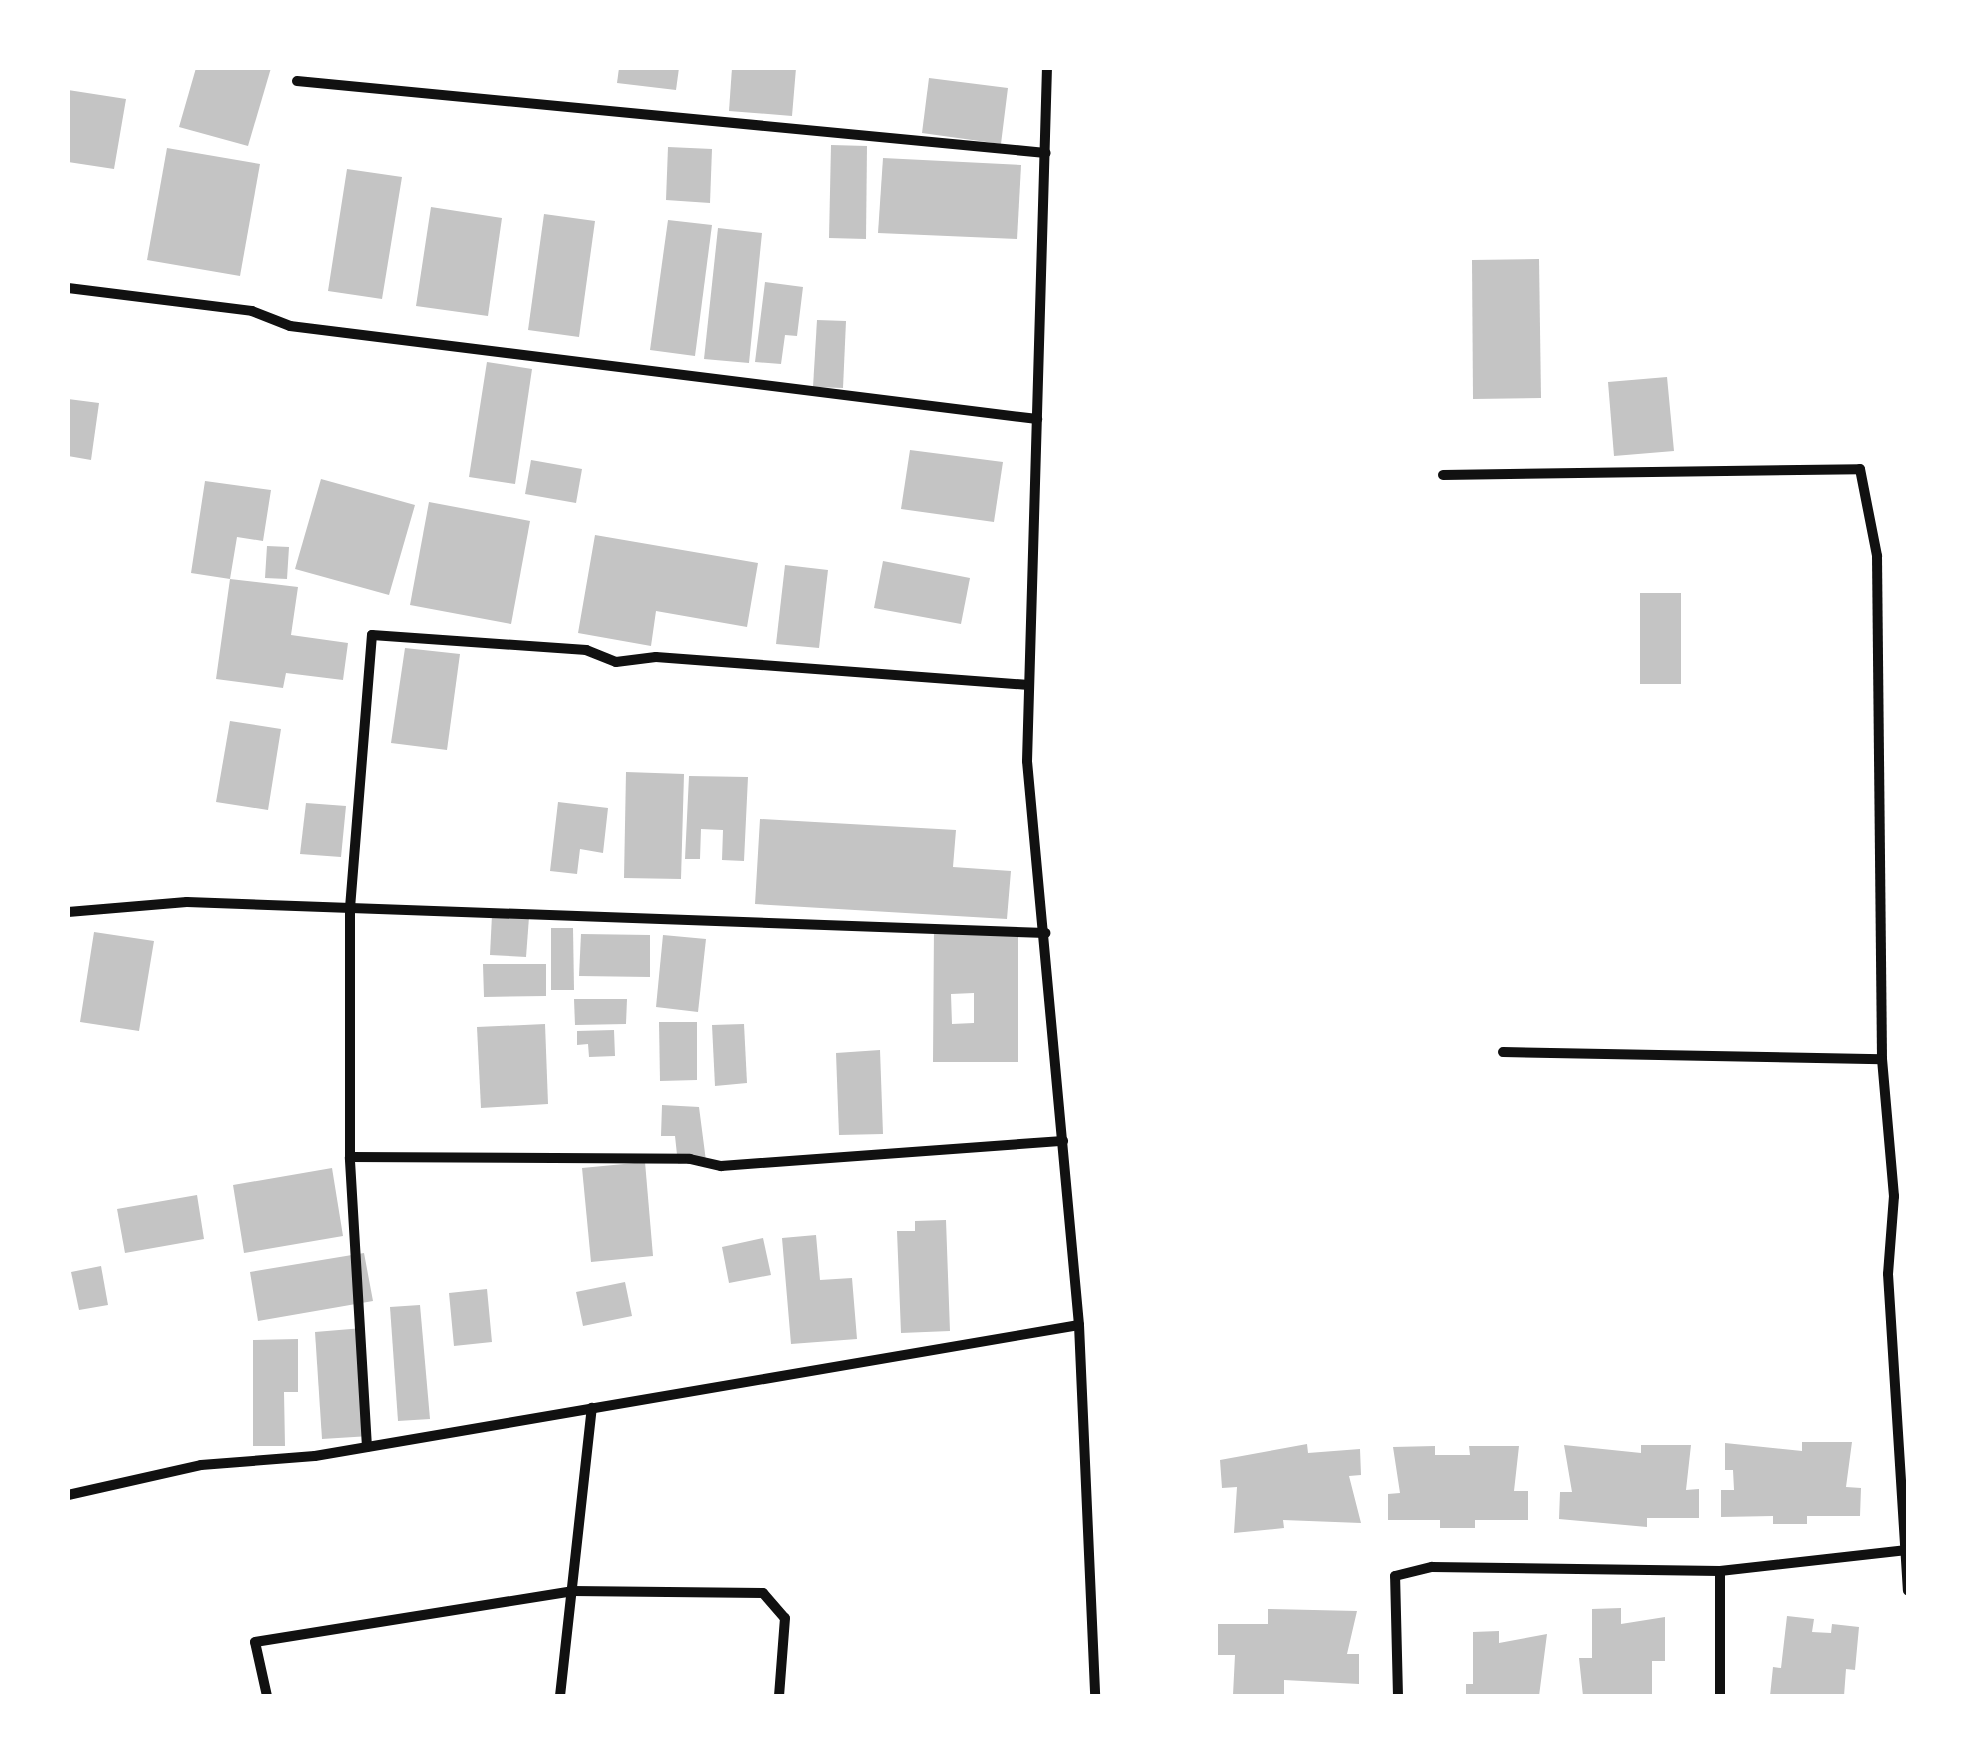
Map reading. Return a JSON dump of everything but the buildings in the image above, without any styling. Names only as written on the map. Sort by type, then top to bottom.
[{"type":"street","points":[[1047,68],[1027,761],[1079,1325],[1095,1696]]},
{"type":"street","points":[[296,81],[1046,153]]},
{"type":"street","points":[[68,288],[252,311],[290,326],[1037,419]]},
{"type":"street","points":[[1443,474],[1860,469],[1877,556],[1882,1059],[1894,1196],[1888,1274],[1908,1590]]},
{"type":"street","points":[[367,1447],[350,1156],[350,908],[372,635],[586,650],[616,662],[656,657],[1028,685]]},
{"type":"street","points":[[68,912],[188,902],[1045,933]]},
{"type":"street","points":[[1503,1052],[1882,1059]]},
{"type":"street","points":[[350,1156],[690,1159],[721,1166],[1063,1142]]},
{"type":"street","points":[[68,1495],[201,1465],[367,1447],[1079,1325]]},
{"type":"street","points":[[560,1696],[592,1408]]},
{"type":"street","points":[[1398,1696],[1395,1576],[1432,1567],[1720,1571],[1907,1550]]},
{"type":"street","points":[[1720,1571],[1720,1696]]},
{"type":"street","points":[[267,1696],[255,1642],[572,1591],[763,1593],[784,1618],[779,1696]]}]
